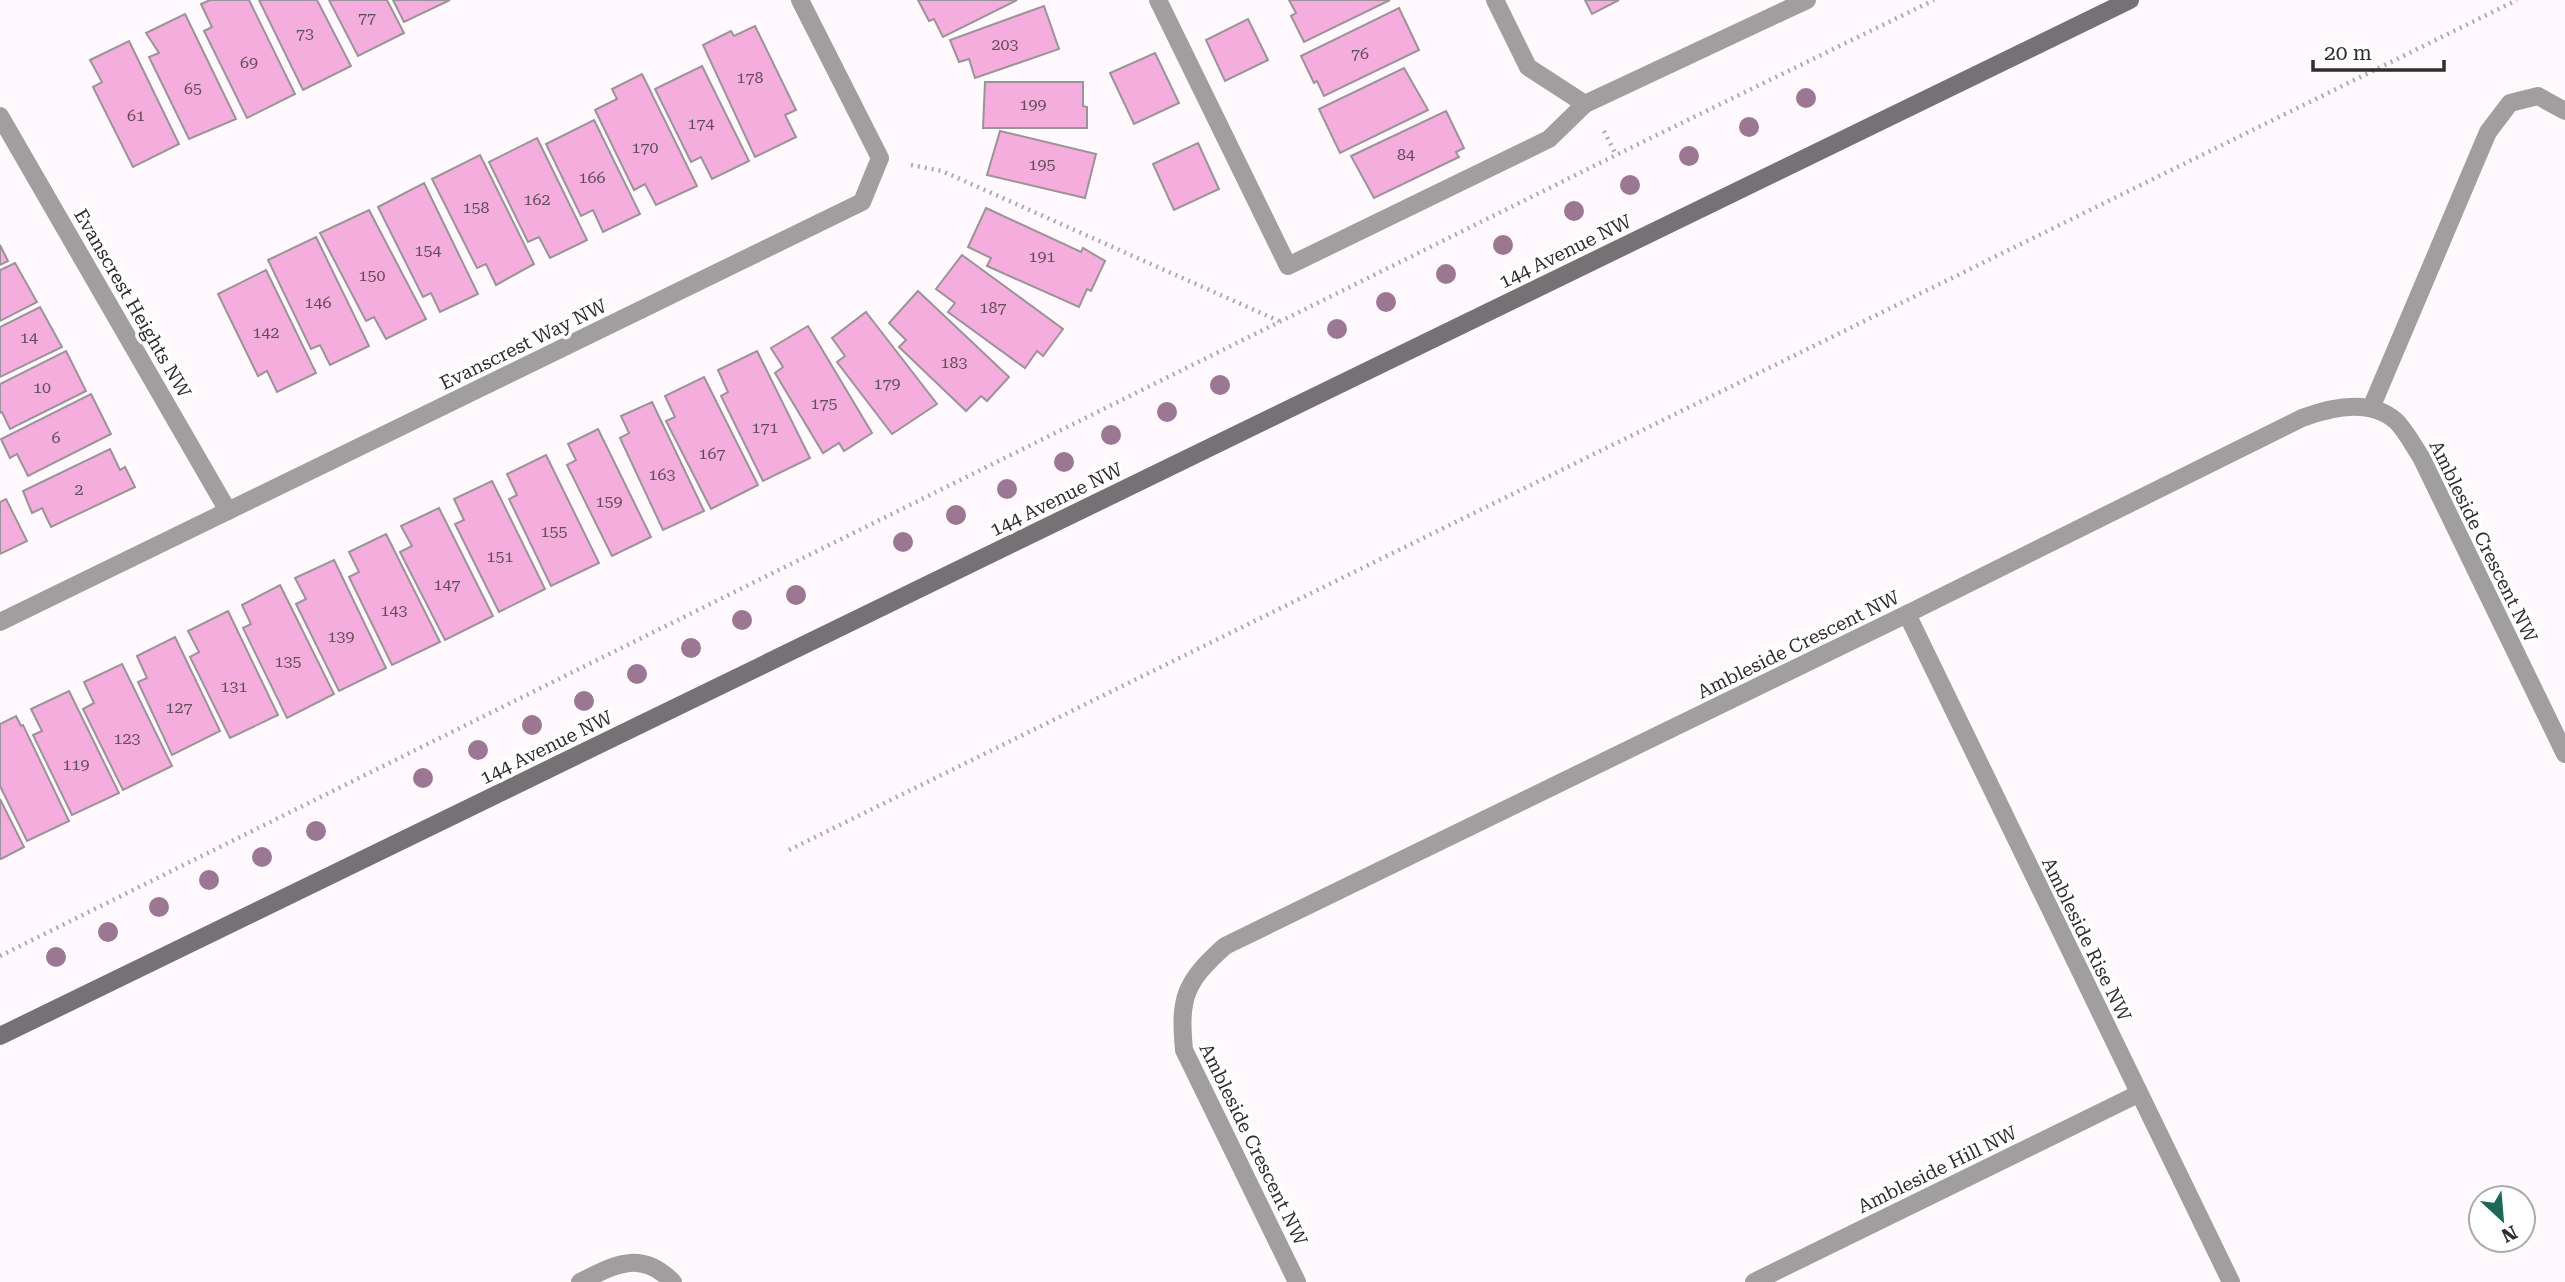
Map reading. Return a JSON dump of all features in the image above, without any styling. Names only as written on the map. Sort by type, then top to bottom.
[{"type":"main road","name":"144 Avenue NW","points":[[0,1036],[2130,0]]},
{"type":"street","points":[[800,0],[880,158]]},
{"type":"street","points":[[1158,0],[1288,266],[1549,139],[1585,104],[1807,0]]},
{"type":"street","points":[[1495,0],[1528,67],[1585,104]]},
{"type":"street","points":[[2371,408],[2488,132],[2510,103],[2538,96],[2565,111]]},
{"type":"street","name":"Evanscrest Heights NW","points":[[0,116],[228,511]]},
{"type":"street","name":"Evanscrest Way NW","points":[[0,622],[862,202],[880,158]]},
{"type":"street","name":"Ambleside Crescent NW","points":[[1297,1282],[1184,1050],[1181,1019],[1184,998],[1194,977],[1225,946],[1907,614],[2302,418],[2330,407],[2371,408],[2395,420],[2421,457],[2565,754]]},
{"type":"street","name":"Ambleside Rise NW","points":[[1907,614],[2231,1282]]},
{"type":"street","name":"Ambleside Hill NW","points":[[1754,1282],[2138,1094]]},
{"type":"street","points":[[580,1282],[615,1265],[635,1262],[652,1265],[673,1282]]},
{"type":"path","points":[[0,956],[1934,0]]},
{"type":"path","points":[[789,850],[2517,0]]},
{"type":"path","points":[[1604,131],[1616,155]]},
{"type":"path","points":[[880,158],[942,171],[1280,321]]},
{"type":"building","points":[[210,0],[249,0],[295,94],[247,118],[204,31],[212,27],[201,4]]},
{"type":"building","points":[[259,0],[317,0],[351,66],[303,90]]},
{"type":"building","points":[[329,0],[387,0],[404,33],[358,56]]},
{"type":"building","points":[[393,0],[450,0],[404,22]]},
{"type":"building","points":[[918,0],[1017,0],[943,37],[934,19],[929,21]]},
{"type":"building","points":[[1289,0],[1390,0],[1304,42],[1291,16],[1296,13]]},
{"type":"building","points":[[1585,0],[1619,0],[1592,14]]},
{"type":"building","points":[[1044,6],[1059,49],[975,78],[969,59],[959,62],[950,40]]},
{"type":"building","points":[[1399,8],[1419,50],[1324,96],[1317,81],[1314,83],[1301,56]]},
{"type":"building","points":[[185,14],[236,119],[189,139],[149,57],[159,53],[146,33]]},
{"type":"building","points":[[1248,19],[1268,60],[1225,81],[1206,40]]},
{"type":"building","points":[[755,26],[796,110],[785,115],[796,137],[755,157],[703,45],[731,31],[734,36]]},
{"type":"building","points":[[129,41],[179,144],[133,167],[93,87],[102,82],[90,60]]},
{"type":"building","points":[[1155,53],[1179,103],[1134,124],[1110,73]]},
{"type":"building","points":[[702,66],[749,161],[712,179],[701,157],[691,162],[655,89]]},
{"type":"building","points":[[1404,68],[1428,110],[1340,153],[1319,109]]},
{"type":"building","points":[[642,74],[697,186],[656,205],[645,184],[634,190],[595,110],[617,99],[612,89]]},
{"type":"building","points":[[985,82],[1083,82],[1087,128],[983,128]]},
{"type":"building","points":[[1446,111],[1464,148],[1456,152],[1459,157],[1374,198],[1351,156]]},
{"type":"building","points":[[594,120],[640,214],[603,232],[593,210],[581,216],[546,144]]},
{"type":"building","points":[[1000,131],[1096,154],[1085,198],[987,175]]},
{"type":"building","points":[[537,138],[587,240],[550,258],[539,237],[528,242],[489,162]]},
{"type":"building","points":[[1198,143],[1219,189],[1174,210],[1153,164]]},
{"type":"building","points":[[480,155],[534,264],[496,285],[486,264],[477,268],[432,179]]},
{"type":"building","points":[[424,183],[478,294],[440,312],[431,293],[423,297],[378,207]]},
{"type":"building","points":[[986,208],[1081,252],[1083,248],[1105,261],[1091,291],[1087,289],[1079,307],[987,266],[991,258],[968,247]]},
{"type":"building","points":[[369,210],[426,319],[386,339],[374,317],[366,321],[320,233]]},
{"type":"building","points":[[316,237],[369,346],[330,365],[320,345],[311,349],[268,260]]},
{"type":"building","points":[[0,245],[8,261],[0,265]]},
{"type":"building","points":[[962,255],[1063,329],[1043,356],[1037,351],[1025,368],[948,312],[955,303],[936,289]]},
{"type":"building","points":[[15,263],[37,302],[0,321],[0,270]]},
{"type":"building","points":[[266,270],[316,373],[277,392],[267,371],[258,376],[218,294]]},
{"type":"building","points":[[918,291],[1009,377],[987,401],[981,396],[966,411],[899,347],[906,340],[889,323]]},
{"type":"building","points":[[40,307],[62,347],[0,377],[0,327]]},
{"type":"building","points":[[866,312],[937,404],[892,434],[837,362],[845,356],[832,338]]},
{"type":"building","points":[[808,326],[872,433],[844,451],[839,443],[823,453],[775,373],[783,367],[771,348]]},
{"type":"building","points":[[66,351],[86,391],[10,429],[2,412],[0,413],[0,384]]},
{"type":"building","points":[[757,351],[810,458],[763,481],[721,396],[728,392],[718,370]]},
{"type":"building","points":[[704,377],[758,485],[711,509],[666,421],[675,417],[665,396]]},
{"type":"building","points":[[91,394],[111,434],[28,476],[17,454],[10,458],[1,439]]},
{"type":"building","points":[[652,402],[704,511],[663,530],[620,438],[629,433],[621,416]]},
{"type":"building","points":[[598,429],[651,537],[612,556],[567,465],[576,460],[568,444]]},
{"type":"building","points":[[110,449],[120,470],[125,467],[135,487],[51,527],[42,508],[32,513],[23,491]]},
{"type":"building","points":[[546,455],[599,563],[551,586],[509,499],[517,495],[507,474]]},
{"type":"building","points":[[492,481],[545,589],[499,612],[455,524],[464,520],[454,499]]},
{"type":"building","points":[[6,499],[27,541],[0,554],[0,502]]},
{"type":"building","points":[[439,508],[493,616],[445,640],[400,552],[412,546],[401,526]]},
{"type":"building","points":[[386,534],[440,642],[392,665],[349,577],[359,572],[349,552]]},
{"type":"building","points":[[334,560],[386,668],[339,691],[296,604],[306,599],[295,578]]},
{"type":"building","points":[[280,585],[334,694],[287,718],[243,628],[251,624],[242,605]]},
{"type":"building","points":[[228,611],[278,715],[230,738],[190,657],[199,652],[188,631]]},
{"type":"building","points":[[175,637],[220,731],[172,755],[138,682],[147,678],[137,656]]},
{"type":"building","points":[[122,664],[172,766],[123,790],[83,709],[94,703],[84,682]]},
{"type":"building","points":[[69,691],[119,793],[72,815],[33,735],[42,731],[31,709]]},
{"type":"building","points":[[16,716],[21,726],[23,725],[69,821],[27,841],[0,786],[0,724]]},
{"type":"building","points":[[0,799],[24,847],[1,859],[0,858]]}]
